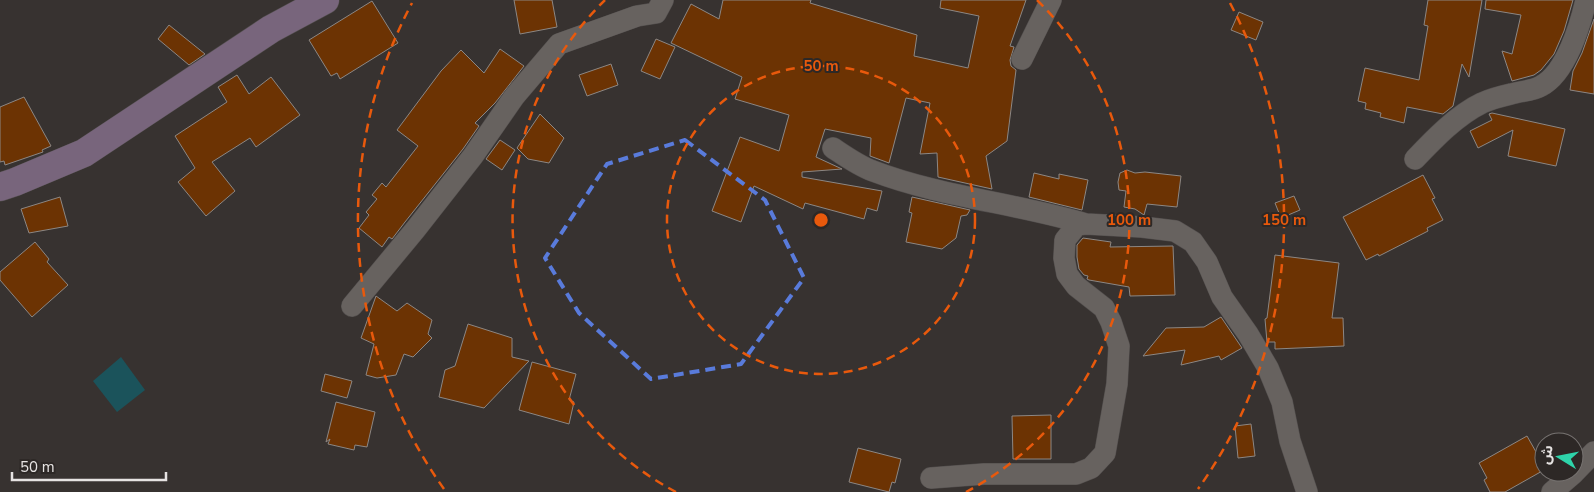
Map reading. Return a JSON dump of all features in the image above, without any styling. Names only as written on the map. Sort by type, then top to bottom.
[{"type":"street","points":[[0,187],[84,153],[271,29],[325,0]]},
{"type":"street","points":[[352,306],[473,156],[514,97],[559,44],[637,16],[656,13],[662,0]]},
{"type":"street","points":[[1022,59],[1051,0]]},
{"type":"street","points":[[1415,159],[1453,123],[1481,104],[1509,94],[1540,87],[1551,80],[1569,52],[1586,0]]},
{"type":"street","points":[[833,148],[871,171],[880,174],[976,199],[1050,214],[1086,224]]},
{"type":"street","points":[[931,478],[984,474],[1076,474],[1091,468],[1105,453],[1117,384],[1119,346],[1104,308],[1076,286],[1067,274],[1064,258],[1064,240],[1077,225],[1086,224],[1175,231],[1193,242],[1207,262],[1222,297],[1248,334],[1268,368],[1282,402],[1290,441],[1307,492]]},
{"type":"street","points":[[1552,492],[1594,452]]},
{"type":"highlighted area","points":[[685,140],[765,200],[804,278],[741,364],[651,379],[579,313],[545,258],[607,164]]},
{"type":"water","points":[[121,357],[145,390],[117,412],[93,381]]},
{"type":"building","points":[[514,0],[552,0],[557,27],[520,34]]},
{"type":"building","points":[[723,0],[811,0],[810,3],[917,35],[914,56],[968,68],[979,16],[940,8],[941,0],[1026,0],[1010,46],[1014,47],[1010,60],[1011,66],[1016,70],[1007,141],[986,156],[992,189],[938,177],[937,153],[920,154],[930,103],[906,98],[889,163],[870,156],[871,138],[825,129],[816,157],[842,169],[802,172],[802,177],[882,191],[877,211],[867,208],[864,219],[805,203],[803,209],[754,186],[741,222],[712,211],[740,137],[779,151],[789,115],[735,99],[742,77],[671,43],[691,4],[719,19]]},
{"type":"building","points":[[1428,0],[1482,0],[1469,77],[1462,64],[1453,106],[1443,114],[1407,107],[1404,123],[1380,117],[1381,113],[1365,109],[1366,103],[1358,101],[1365,68],[1419,80],[1428,26],[1424,25]]},
{"type":"building","points":[[1486,0],[1573,0],[1564,31],[1554,54],[1541,70],[1534,75],[1512,81],[1502,51],[1512,54],[1521,15],[1485,9]]},
{"type":"building","points":[[372,1],[398,43],[340,79],[337,73],[331,76],[309,40]]},
{"type":"building","points":[[1239,12],[1263,22],[1256,40],[1231,30]]},
{"type":"building","points":[[1594,19],[1594,94],[1570,90],[1573,71],[1582,53]]},
{"type":"building","points":[[169,25],[205,54],[189,65],[158,39]]},
{"type":"building","points":[[656,39],[675,47],[660,79],[641,71]]},
{"type":"building","points":[[500,49],[524,66],[495,103],[475,123],[479,126],[463,149],[392,239],[389,237],[382,247],[359,228],[369,215],[366,212],[377,199],[372,195],[382,183],[386,187],[418,146],[397,130],[441,71],[461,50],[484,73]]},
{"type":"building","points":[[611,64],[618,85],[587,96],[579,75]]},
{"type":"building","points":[[237,75],[249,94],[271,77],[300,115],[256,147],[250,138],[212,162],[235,191],[206,216],[178,182],[195,168],[175,136],[227,102],[218,87]]},
{"type":"building","points":[[24,97],[51,146],[42,150],[43,152],[5,165],[4,161],[0,162],[0,107]]},
{"type":"building","points":[[1492,113],[1565,129],[1556,166],[1508,156],[1513,130],[1478,148],[1470,131],[1492,120],[1489,114]]},
{"type":"building","points":[[540,114],[564,138],[549,163],[528,159],[517,148]]},
{"type":"building","points":[[500,140],[515,150],[502,170],[486,159]]},
{"type":"building","points":[[1127,170],[1135,173],[1145,172],[1181,176],[1177,207],[1147,204],[1144,215],[1135,209],[1124,207],[1126,191],[1119,190],[1118,182],[1120,173]]},
{"type":"building","points":[[1034,173],[1059,179],[1059,174],[1088,180],[1082,210],[1029,197]]},
{"type":"building","points":[[1423,175],[1435,198],[1432,199],[1443,220],[1427,228],[1428,231],[1379,256],[1378,254],[1366,260],[1343,217]]},
{"type":"building","points":[[1294,196],[1300,210],[1281,218],[1275,203]]},
{"type":"building","points":[[60,197],[68,226],[29,233],[21,209]]},
{"type":"building","points":[[912,197],[970,210],[967,215],[961,216],[956,238],[942,249],[906,242],[912,213],[909,212]]},
{"type":"building","points":[[1083,238],[1111,242],[1110,247],[1173,246],[1175,295],[1130,296],[1129,287],[1087,279],[1088,276],[1084,275],[1079,269],[1077,257],[1077,245]]},
{"type":"building","points":[[35,242],[49,259],[47,262],[68,285],[32,317],[0,280],[0,272]]},
{"type":"building","points":[[1275,255],[1339,263],[1332,318],[1343,318],[1344,346],[1275,349],[1275,342],[1267,342],[1265,319],[1267,318]]},
{"type":"building","points":[[376,296],[397,311],[407,303],[432,320],[428,334],[432,338],[413,357],[404,354],[396,375],[377,378],[366,375],[374,344],[361,338]]},
{"type":"building","points":[[1221,317],[1242,348],[1221,360],[1219,356],[1181,365],[1185,350],[1143,356],[1166,328],[1204,327]]},
{"type":"building","points":[[468,324],[512,338],[512,357],[529,361],[484,408],[439,397],[445,370],[455,366]]},
{"type":"building","points":[[532,362],[576,374],[569,400],[574,402],[569,424],[519,410]]},
{"type":"building","points":[[325,374],[352,381],[347,398],[321,391]]},
{"type":"building","points":[[336,402],[375,412],[367,447],[355,445],[354,450],[328,444],[330,439],[326,442]]},
{"type":"building","points":[[1051,415],[1051,459],[1013,459],[1012,416]]},
{"type":"building","points":[[1251,424],[1255,456],[1238,458],[1235,426]]},
{"type":"building","points":[[1527,436],[1534,448],[1534,476],[1505,492],[1490,492],[1484,480],[1487,478],[1479,463]]},
{"type":"building","points":[[858,448],[901,459],[895,483],[892,482],[889,492],[849,482]]}]
